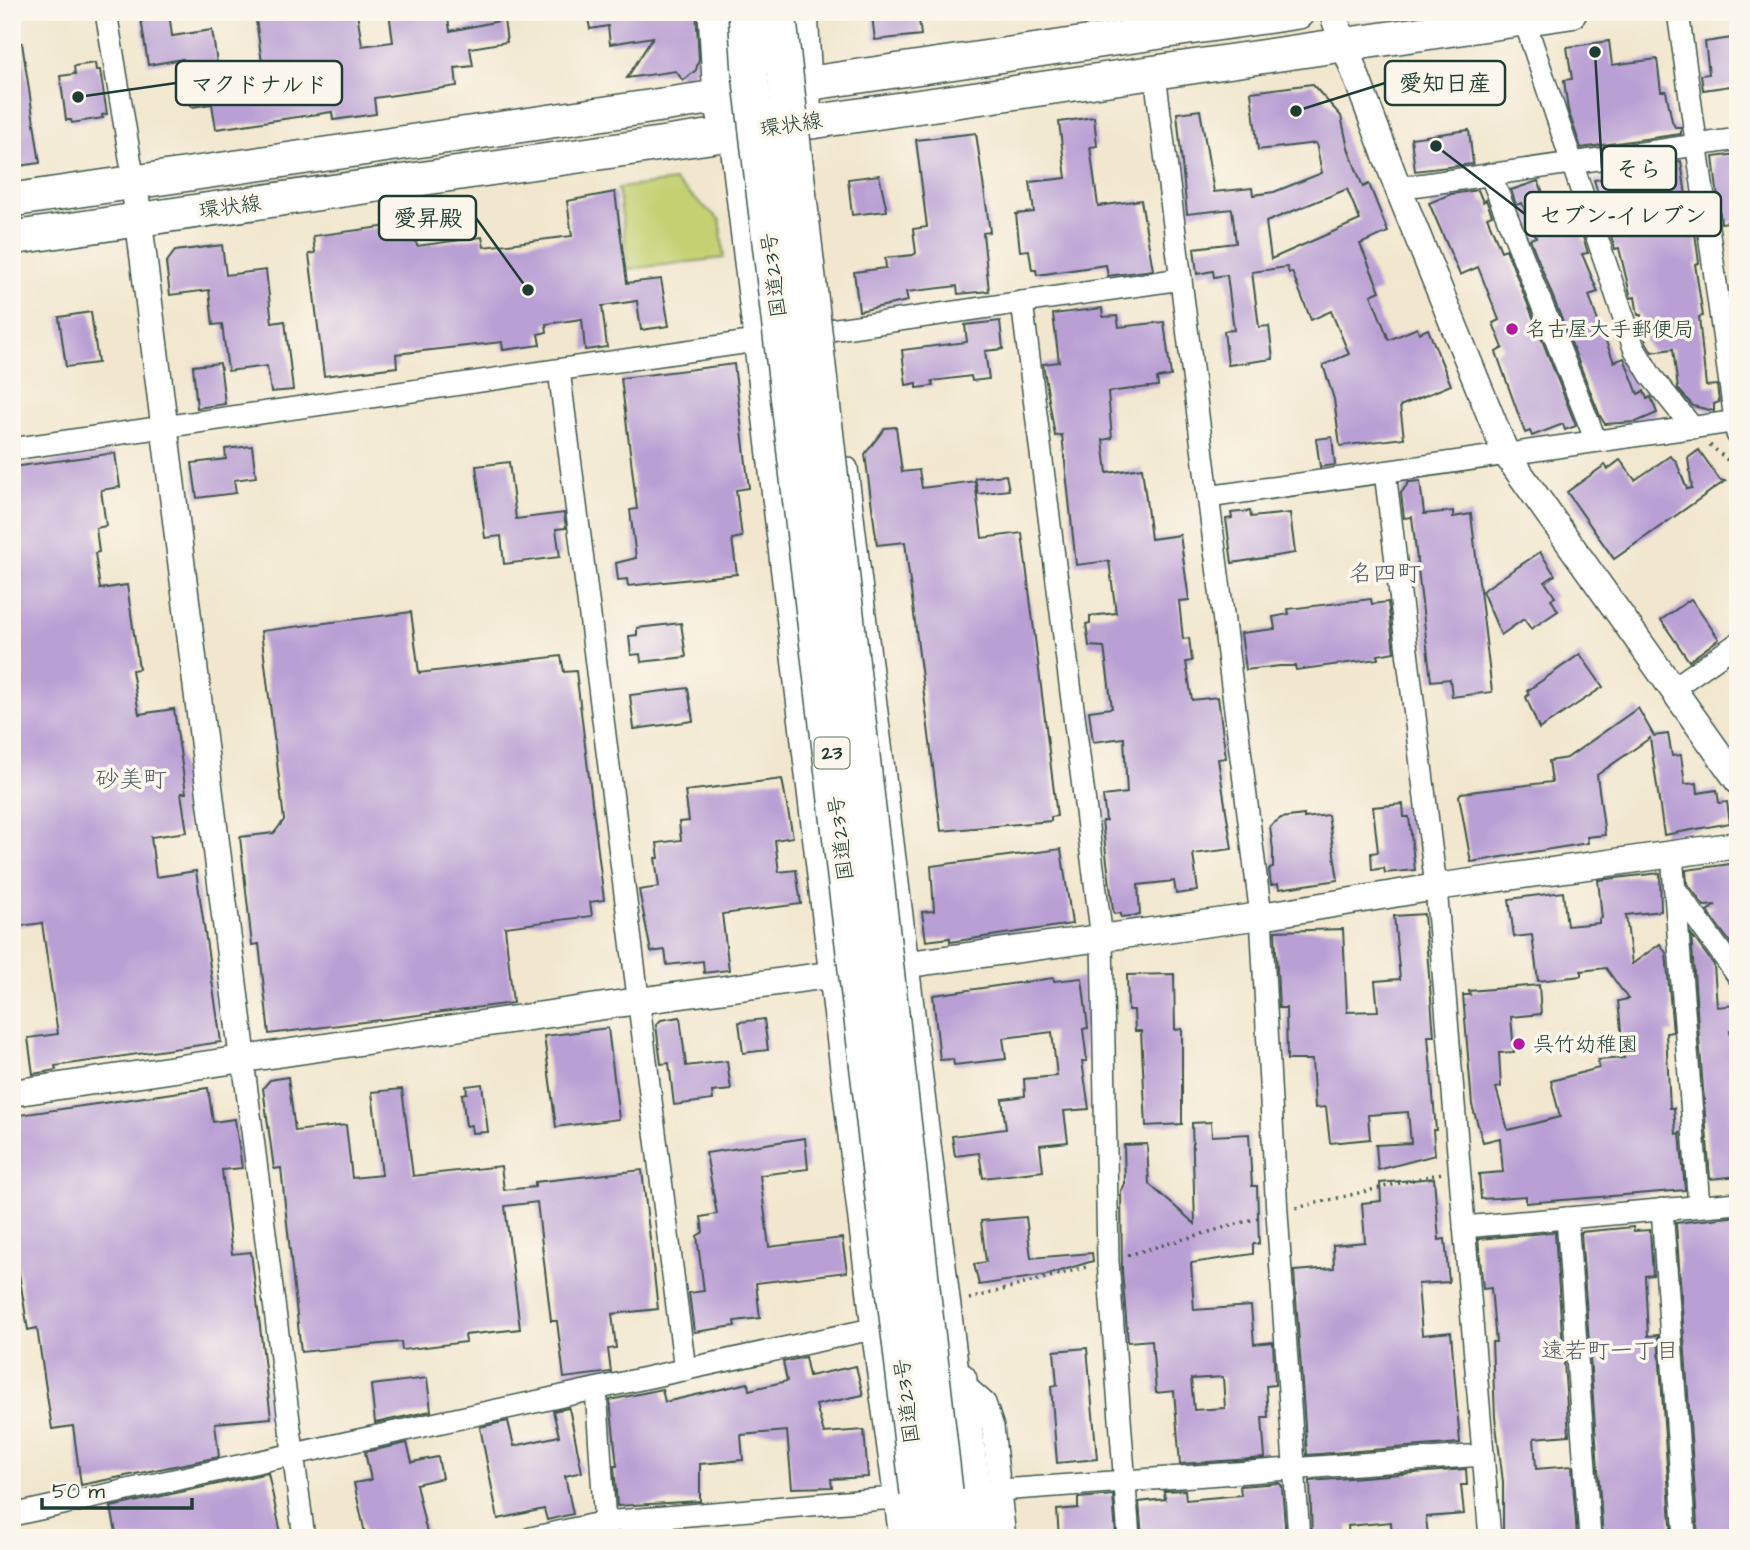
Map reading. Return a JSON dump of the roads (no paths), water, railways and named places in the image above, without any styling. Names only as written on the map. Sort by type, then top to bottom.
[{"type":"highway","points":[[716,12],[720,98],[730,136]]},
{"type":"highway","name":"国道23号","points":[[746,12],[751,86],[923,1538]]},
{"type":"highway","name":"国道23号","points":[[778,12],[951,1538]]},
{"type":"highway","points":[[800,12],[804,82],[802,123]]},
{"type":"highway","points":[[959,1380],[978,1538]]},
{"type":"main road","name":"環状線","points":[[12,200],[720,98],[804,82],[1298,12]]},
{"type":"main road","name":"環状線","points":[[12,239],[1570,12]]},
{"type":"street","points":[[106,12],[140,220],[163,427],[304,1538]]},
{"type":"street","points":[[1332,12],[1398,188],[1506,454],[1738,781]]},
{"type":"street","points":[[1208,497],[1595,441],[1693,428],[1737,426],[1678,12]]},
{"type":"street","points":[[1524,19],[1634,348],[1651,376],[1693,428]]},
{"type":"street","points":[[1155,74],[1261,916],[1277,1213],[1299,1538]]},
{"type":"street","points":[[802,123],[830,330],[959,1380],[985,1403],[993,1427],[1004,1538]]},
{"type":"street","points":[[730,136],[832,974],[872,1329],[900,1538]]},
{"type":"street","points":[[1398,188],[1738,139]]},
{"type":"street","points":[[1490,174],[1595,441]]},
{"type":"street","points":[[830,330],[1181,279]]},
{"type":"street","points":[[1022,303],[1102,939],[1108,1261],[1129,1538]]},
{"type":"street","points":[[12,449],[756,341]]},
{"type":"street","points":[[559,370],[685,1370]]},
{"type":"street","points":[[1385,472],[1436,887],[1490,1538]]},
{"type":"street","points":[[1672,689],[1738,643]]},
{"type":"street","points":[[12,1093],[638,1001],[1102,939],[1436,887],[1738,845]]},
{"type":"street","points":[[1672,854],[1699,1206]]},
{"type":"street","points":[[1675,888],[1738,976]]},
{"type":"street","points":[[1464,1227],[1738,1203]]},
{"type":"street","points":[[1662,1209],[1685,1538]]},
{"type":"street","points":[[1567,1218],[1590,1538]]},
{"type":"street","points":[[12,1515],[872,1329]]},
{"type":"street","points":[[596,1389],[606,1530]]},
{"type":"street","points":[[1000,1490],[1483,1455]]},
{"type":"street","points":[[531,1538],[894,1498]]},
{"type":"place","name":"そら","points":[[1595,52]]},
{"type":"place","name":"マクドナルド","points":[[78,97]]},
{"type":"place","name":"愛知日産","points":[[1296,111]]},
{"type":"place","name":"セブン-イレブン","points":[[1436,146]]},
{"type":"place","name":"愛昇殿","points":[[528,290]]},
{"type":"place","name":"名古屋大手郵便局","points":[[1512,329]]},
{"type":"place","name":"呉竹幼稚園","points":[[1519,1044]]},
{"type":"district","name":"名四町","points":[[1385,574]]},
{"type":"district","name":"砂美町","points":[[131,780]]},
{"type":"district","name":"遠若町一丁目","points":[[1610,1351]]}]
